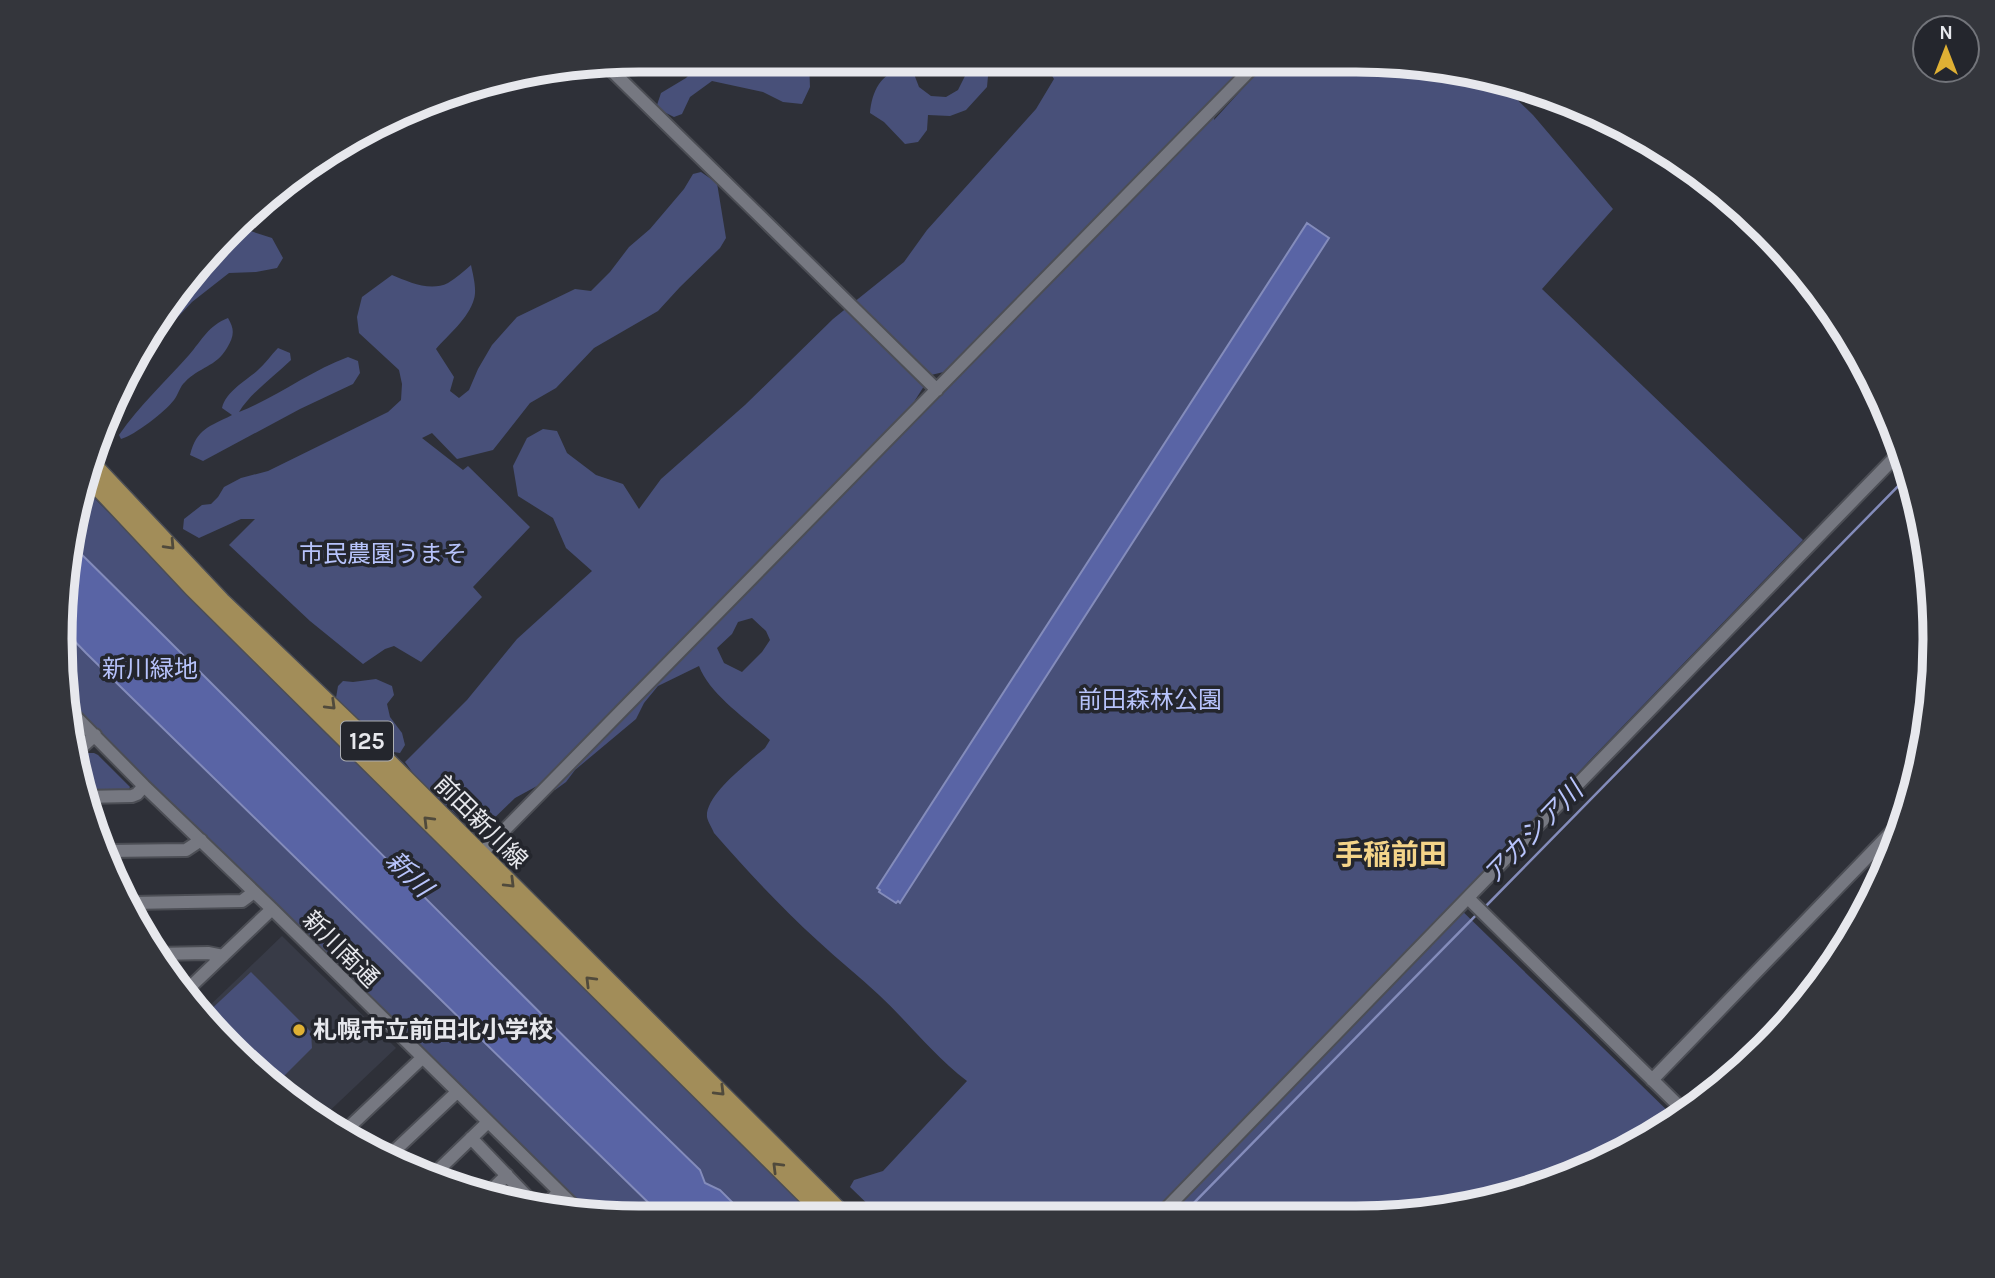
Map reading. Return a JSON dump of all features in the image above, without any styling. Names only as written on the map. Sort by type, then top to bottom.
[{"type":"main road","name":"前田新川線","points":[[98,470],[222,601],[816,1206]]},
{"type":"main road","name":"前田新川線","points":[[94,483],[192,588],[835,1206]]},
{"type":"street","points":[[476,859],[1248,72]]},
{"type":"street","points":[[614,73],[937,390]]},
{"type":"street","points":[[1169,1206],[1470,900],[1894,459]]},
{"type":"street","name":"新川南通","points":[[78,719],[569,1201]]},
{"type":"street","points":[[82,746],[95,735]]},
{"type":"street","points":[[94,797],[132,796],[144,786]]},
{"type":"street","points":[[1652,1080],[1887,836]]},
{"type":"street","points":[[113,851],[186,850],[201,840]]},
{"type":"street","points":[[137,903],[242,901],[254,892]]},
{"type":"street","points":[[1470,900],[1678,1106]]},
{"type":"street","points":[[191,986],[272,909]]},
{"type":"street","points":[[167,954],[208,953],[223,956]]},
{"type":"street","points":[[350,1127],[422,1058]]},
{"type":"street","points":[[395,1151],[457,1092]]},
{"type":"street","points":[[439,1169],[488,1122]]},
{"type":"street","points":[[471,1138],[528,1195]]},
{"type":"street","points":[[494,1187],[507,1175]]},
{"type":"street","points":[[551,1199],[559,1192]]},
{"type":"shaded area","points":[[1307,223],[1329,238],[900,903],[896,903],[877,888]]},
{"type":"shaded area","points":[[79,552],[700,1170],[705,1183],[720,1190],[736,1206],[652,1206],[72,638]]},
{"type":"shaded area","name":"札幌市立前田北小学校","points":[[282,936],[396,1048],[327,1113],[265,1065],[208,1007]]},
{"type":"green space","points":[[692,72],[809,72],[810,87],[802,104],[783,102],[763,92],[712,81],[690,97],[682,114],[674,117],[657,105],[661,93]]},
{"type":"green space","points":[[896,72],[914,74],[919,87],[931,96],[946,97],[958,90],[967,72],[985,72],[988,76],[987,87],[966,110],[950,116],[928,115],[927,130],[918,142],[905,144],[884,122],[870,113],[877,87],[888,75]]},
{"type":"green space","name":"前田森林公園","points":[[1050,72],[1241,72],[1217,97],[1214,120],[1258,72],[1393,73],[1467,83],[1511,93],[1533,115],[1613,209],[1542,289],[1803,540],[1455,904],[1669,1112],[1640,1130],[1573,1163],[1503,1187],[1393,1205],[870,1206],[850,1187],[854,1180],[883,1171],[967,1081],[879,995],[791,915],[714,833],[707,817],[713,799],[770,740],[720,697],[699,666],[658,686],[644,703],[636,719],[575,770],[566,782],[555,790],[537,786],[515,798],[482,830],[474,830],[418,780],[405,762],[467,700],[517,639],[592,571],[566,548],[553,518],[518,496],[513,466],[527,438],[543,429],[557,431],[567,453],[596,475],[623,484],[639,509],[661,479],[745,405],[833,319],[904,262],[927,230],[1036,109],[1054,79]],"holes":[[[948,371],[907,413],[931,375]],[[860,458],[860,473],[779,560],[771,563],[778,541]],[[752,618],[766,631],[770,640],[742,672],[724,663],[717,648],[732,634],[738,622]]]},
{"type":"green space","name":"市民農園うまそ","points":[[701,172],[717,183],[726,238],[720,248],[658,311],[594,348],[556,388],[530,403],[493,450],[457,459],[432,433],[422,438],[463,470],[468,466],[530,527],[473,587],[482,597],[421,662],[394,646],[363,664],[310,621],[229,545],[255,519],[241,519],[199,538],[183,529],[184,519],[202,505],[211,504],[224,487],[241,478],[268,471],[388,412],[401,400],[399,370],[359,333],[357,317],[362,297],[392,275],[434,287],[448,283],[471,265],[474,299],[463,319],[436,349],[454,377],[450,391],[459,398],[469,390],[492,345],[517,317],[575,289],[591,291],[629,247],[650,229],[684,189],[693,174]]},
{"type":"green space","points":[[247,230],[272,238],[283,258],[277,268],[229,273],[192,302],[160,335],[189,294]]},
{"type":"green space","points":[[228,318],[233,333],[223,354],[185,382],[170,405],[157,417],[121,439],[119,435],[144,404],[211,329]]},
{"type":"green space","points":[[278,348],[290,353],[291,360],[256,391],[239,412],[348,357],[358,361],[360,373],[353,384],[203,461],[190,455],[200,434],[232,415],[222,408],[228,396],[261,368]]},
{"type":"green space","name":"新川緑地","points":[[90,494],[806,1206],[639,1206],[577,1202],[77,712],[73,676],[73,602]]},
{"type":"green space","points":[[376,679],[392,686],[394,695],[387,704],[390,717],[402,733],[405,745],[400,753],[387,751],[336,698],[338,686],[343,681]]},
{"type":"green space","points":[[84,753],[98,755],[130,787],[128,791],[93,792]]},
{"type":"green space","points":[[251,972],[311,1032],[312,1048],[281,1079],[238,1040],[210,1010]]},
{"type":"waterway","name":"アカシア川","points":[[1483,909],[1901,483]]},
{"type":"waterway","name":"アカシア川","points":[[1191,1206],[1478,913]]},
{"type":"place","name":"札幌市立前田北小学校","points":[[299,1030]]},
{"type":"district","name":"手稲前田","points":[[1391,854]]},
{"type":"water label","name":"新川","points":[[409,874]]}]
